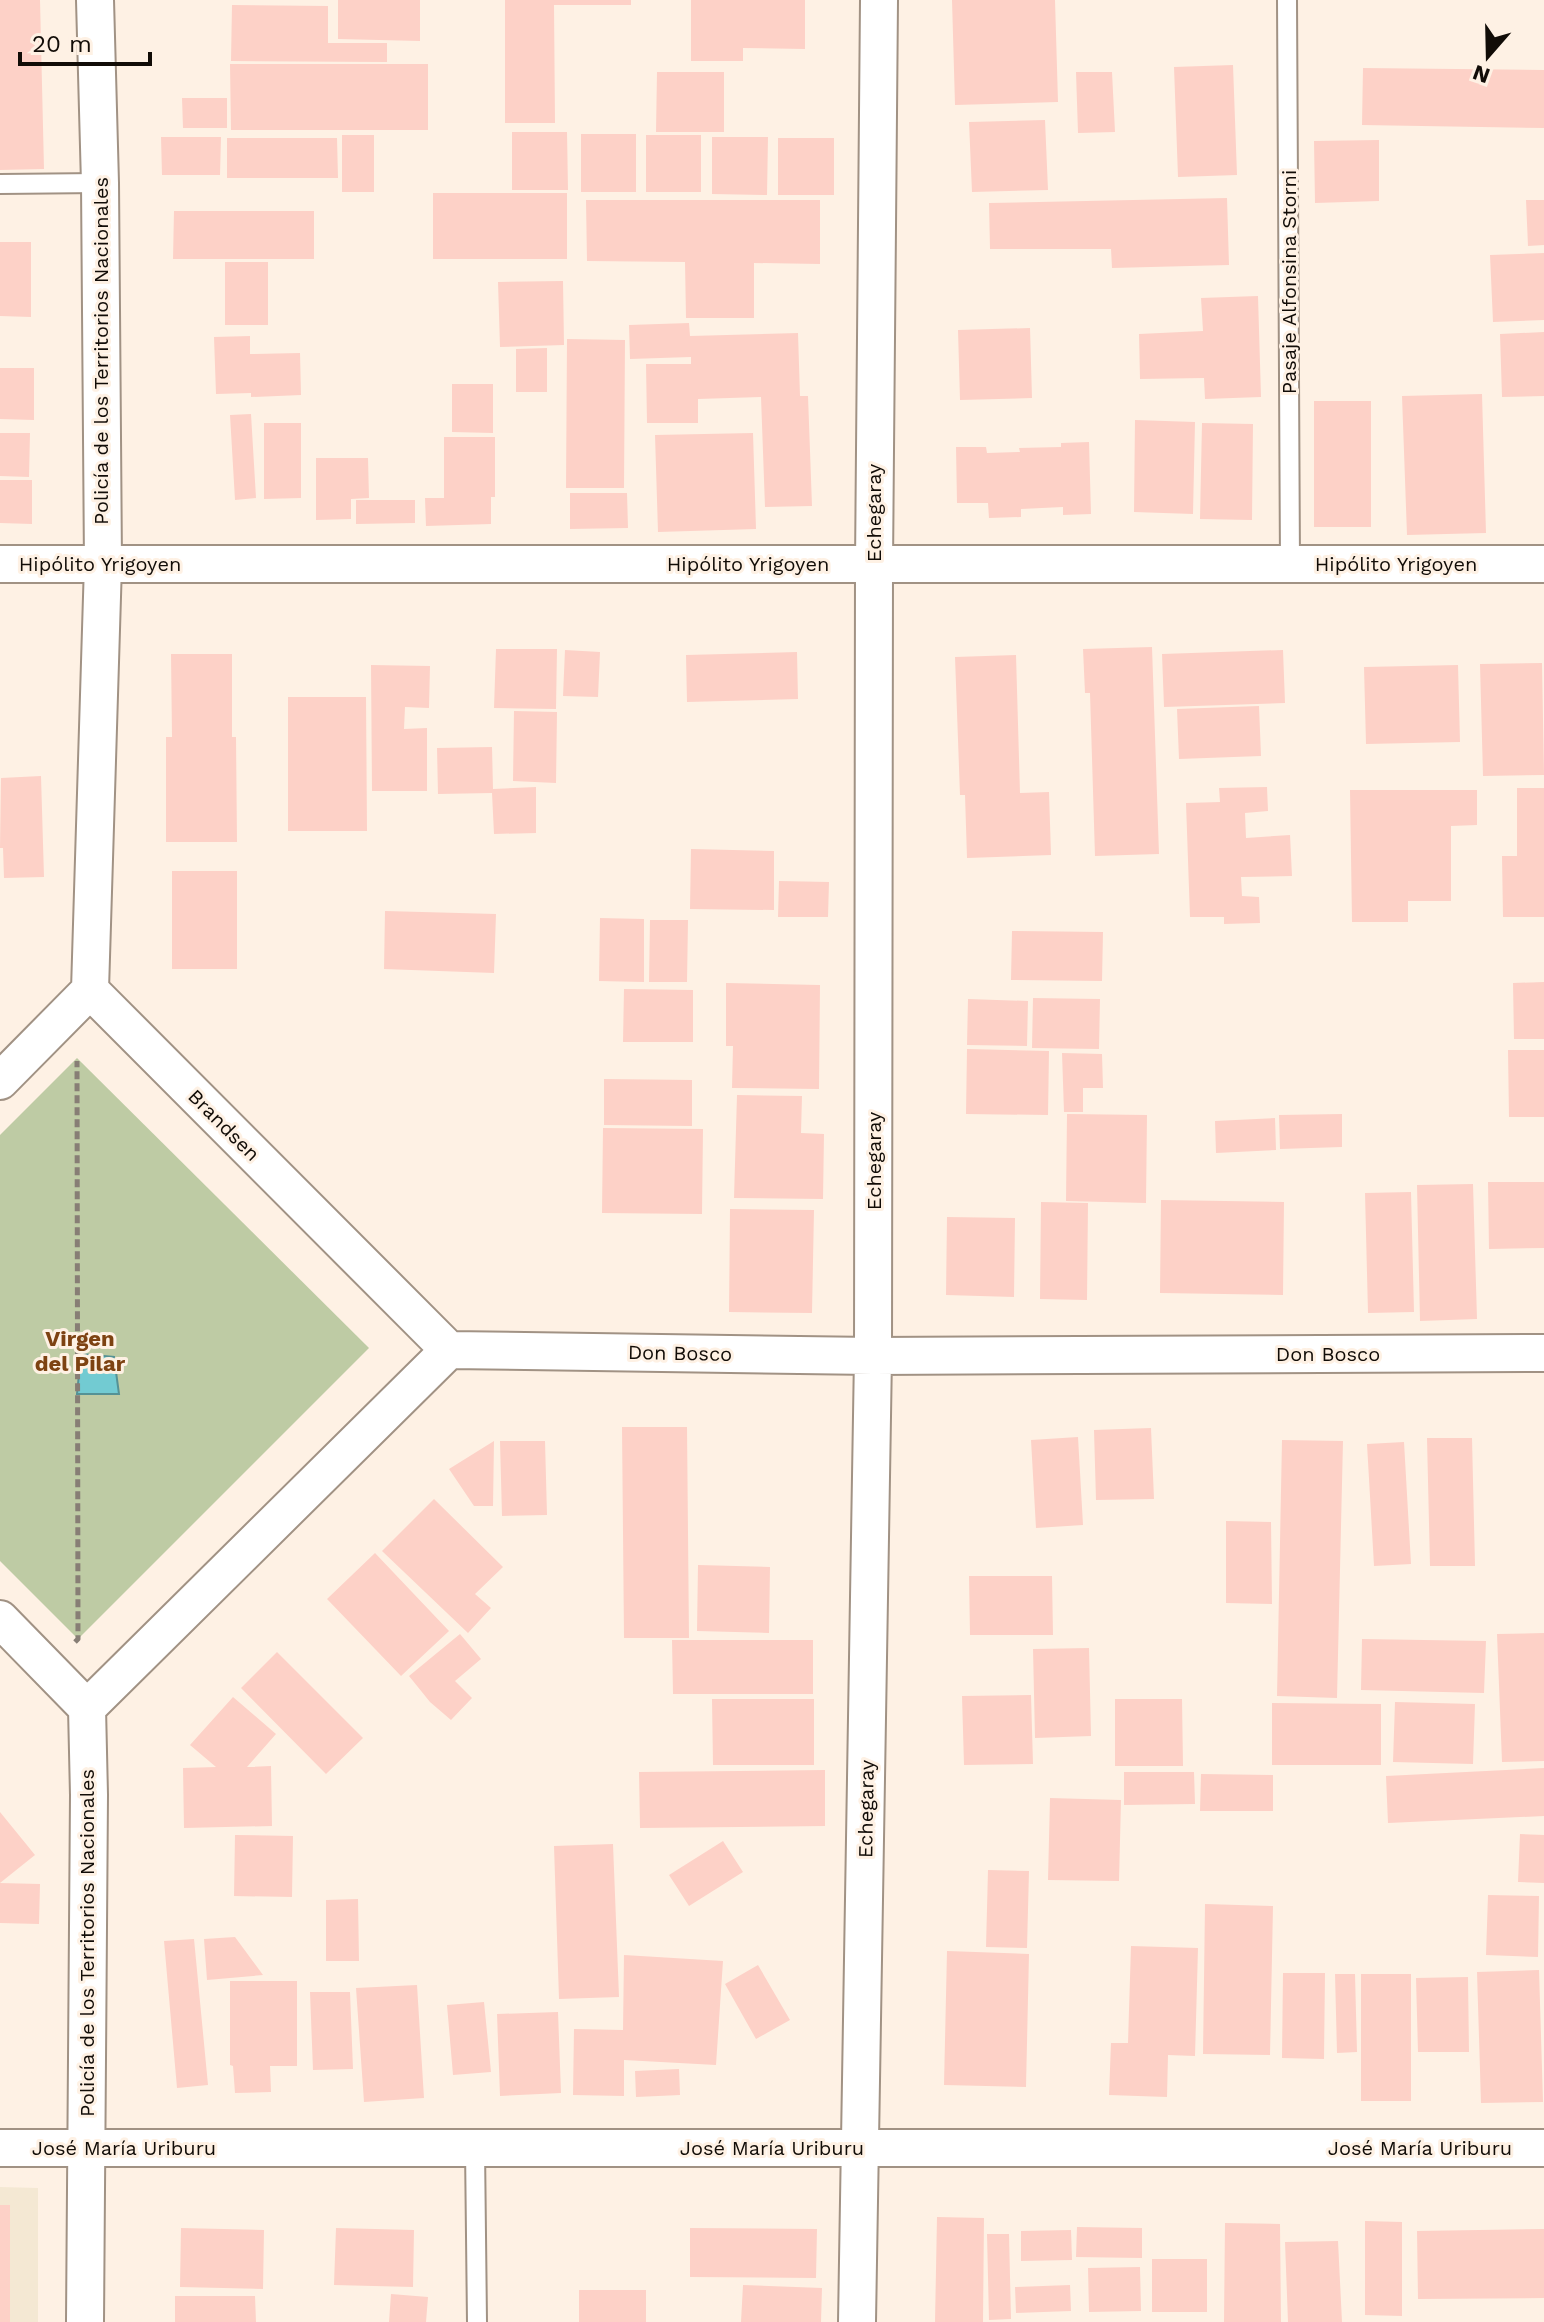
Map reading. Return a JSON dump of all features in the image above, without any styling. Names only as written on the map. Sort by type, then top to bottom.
[{"type":"street","name":"Policía de los Territorios Nacionales","points":[[90,990],[103,564],[100,183],[95,0]]},
{"type":"street","name":"Echegaray","points":[[857,2322],[873,1356],[874,564],[879,0]]},
{"type":"street","name":"Hipólito Yrigoyen","points":[[0,564],[1544,564]]},
{"type":"street","points":[[0,1081],[90,990]]},
{"type":"street","name":"Brandsen","points":[[90,990],[449,1350]]},
{"type":"street","points":[[0,1619],[87,1708],[449,1350]]},
{"type":"street","name":"Don Bosco","points":[[449,1350],[873,1356],[1544,1353]]},
{"type":"street","name":"Policía de los Territorios Nacionales","points":[[85,2322],[87,1708]]},
{"type":"street","name":"José María Uriburu","points":[[0,2148],[1544,2148]]},
{"type":"lane","name":"Pasaje Alfonsina Storni","points":[[1287,0],[1290,564]]},
{"type":"lane","points":[[0,184],[100,183]]},
{"type":"lane","points":[[475,2148],[477,2322]]},
{"type":"path","points":[[46,1035],[77,1058],[78,1639],[50,1668]]},
{"type":"shaded area","points":[[0,2187],[38,2188],[38,2322],[0,2322]]},
{"type":"green space","points":[[77,1058],[369,1348],[78,1639],[0,1561],[0,1135]]},
{"type":"water","points":[[81,1354],[114,1357],[119,1394],[77,1394]]},
{"type":"building","points":[[0,0],[40,0],[44,169],[0,170]]},
{"type":"building","points":[[338,0],[420,0],[420,41],[338,39]]},
{"type":"building","points":[[505,0],[631,0],[631,5],[554,5],[555,123],[505,123]]},
{"type":"building","points":[[691,0],[805,0],[805,49],[743,48],[743,61],[691,61]]},
{"type":"building","points":[[952,0],[1055,0],[1058,102],[955,105]]},
{"type":"building","points":[[232,5],[328,6],[328,43],[387,43],[387,62],[231,61]]},
{"type":"building","points":[[230,64],[428,64],[428,130],[231,130]]},
{"type":"building","points":[[1233,65],[1237,175],[1178,177],[1174,67]]},
{"type":"building","points":[[1363,68],[1544,70],[1544,128],[1362,125]]},
{"type":"building","points":[[657,72],[724,72],[724,132],[656,132]]},
{"type":"building","points":[[1076,72],[1112,72],[1115,132],[1078,133]]},
{"type":"building","points":[[182,98],[227,98],[227,128],[183,128]]},
{"type":"building","points":[[1045,120],[1048,190],[972,192],[969,122]]},
{"type":"building","points":[[512,132],[567,132],[568,190],[512,190]]},
{"type":"building","points":[[581,134],[636,134],[636,192],[581,192]]},
{"type":"building","points":[[342,135],[374,135],[374,192],[342,192]]},
{"type":"building","points":[[646,135],[701,135],[701,192],[646,192]]},
{"type":"building","points":[[161,137],[221,137],[220,175],[162,175]]},
{"type":"building","points":[[712,137],[768,137],[767,195],[712,194]]},
{"type":"building","points":[[227,138],[337,138],[338,178],[227,178]]},
{"type":"building","points":[[778,138],[834,138],[834,195],[778,195]]},
{"type":"building","points":[[1379,140],[1379,201],[1315,203],[1314,141]]},
{"type":"building","points":[[433,193],[567,193],[567,259],[433,259]]},
{"type":"building","points":[[1227,198],[1229,265],[1112,268],[1111,249],[990,249],[989,203]]},
{"type":"building","points":[[586,200],[820,200],[820,264],[754,263],[754,318],[686,318],[685,262],[587,261]]},
{"type":"building","points":[[1526,200],[1544,200],[1544,245],[1528,246]]},
{"type":"building","points":[[174,211],[314,211],[314,259],[173,259]]},
{"type":"building","points":[[0,242],[31,242],[31,317],[0,316]]},
{"type":"building","points":[[1544,253],[1544,320],[1493,322],[1490,255]]},
{"type":"building","points":[[225,262],[268,262],[268,325],[225,325]]},
{"type":"building","points":[[563,281],[564,345],[500,347],[498,282]]},
{"type":"building","points":[[1258,296],[1261,397],[1205,399],[1204,378],[1140,379],[1139,334],[1203,331],[1201,298]]},
{"type":"building","points":[[689,323],[690,336],[798,333],[800,396],[808,396],[812,506],[765,507],[761,397],[698,399],[698,423],[647,423],[646,364],[691,364],[691,357],[630,359],[629,325]]},
{"type":"building","points":[[1030,328],[1032,398],[960,400],[958,330]]},
{"type":"building","points":[[1544,332],[1544,396],[1502,397],[1500,334]]},
{"type":"building","points":[[250,336],[250,354],[300,353],[301,395],[251,397],[251,393],[216,394],[214,337]]},
{"type":"building","points":[[567,339],[625,340],[624,488],[566,488]]},
{"type":"building","points":[[547,348],[547,392],[516,392],[516,349]]},
{"type":"building","points":[[0,368],[34,368],[34,420],[0,419]]},
{"type":"building","points":[[452,384],[493,384],[493,433],[452,432]]},
{"type":"building","points":[[1482,394],[1486,533],[1407,535],[1402,396]]},
{"type":"building","points":[[1314,401],[1371,401],[1371,527],[1314,527]]},
{"type":"building","points":[[251,414],[256,498],[235,500],[230,415]]},
{"type":"building","points":[[1135,420],[1195,422],[1193,514],[1134,512]]},
{"type":"building","points":[[264,423],[301,423],[301,498],[264,499]]},
{"type":"building","points":[[1202,423],[1253,424],[1252,520],[1200,519]]},
{"type":"building","points":[[0,433],[30,433],[29,477],[0,476]]},
{"type":"building","points":[[753,433],[756,529],[658,532],[655,435]]},
{"type":"building","points":[[444,437],[495,437],[495,497],[491,497],[491,524],[426,526],[425,498],[444,498]]},
{"type":"building","points":[[1089,442],[1091,514],[1063,515],[1063,507],[1021,509],[1021,517],[989,518],[988,503],[957,503],[956,447],[986,447],[987,453],[1020,452],[1019,448],[1061,447],[1061,443]]},
{"type":"building","points":[[316,458],[368,458],[369,498],[351,499],[351,519],[316,520]]},
{"type":"building","points":[[0,480],[32,480],[32,524],[0,523]]},
{"type":"building","points":[[570,493],[627,493],[628,528],[570,529]]},
{"type":"building","points":[[356,500],[415,500],[415,523],[356,524]]},
{"type":"building","points":[[1152,647],[1159,854],[1095,856],[1090,693],[1085,693],[1083,649]]},
{"type":"building","points":[[496,649],[557,649],[556,709],[494,708]]},
{"type":"building","points":[[565,650],[600,652],[598,697],[563,696]]},
{"type":"building","points":[[1283,650],[1285,703],[1164,707],[1162,654]]},
{"type":"building","points":[[797,652],[798,699],[687,702],[686,655]]},
{"type":"building","points":[[171,654],[232,654],[237,842],[166,842],[166,737],[172,737]]},
{"type":"building","points":[[1016,655],[1020,793],[1049,792],[1051,855],[967,858],[965,795],[960,795],[955,657]]},
{"type":"building","points":[[1542,663],[1544,775],[1483,776],[1480,664]]},
{"type":"building","points":[[371,665],[430,666],[429,708],[405,707],[404,729],[427,728],[427,791],[372,791]]},
{"type":"building","points":[[1458,665],[1460,742],[1366,744],[1364,667]]},
{"type":"building","points":[[288,697],[366,697],[367,831],[288,831]]},
{"type":"building","points":[[1259,706],[1261,756],[1179,759],[1177,709]]},
{"type":"building","points":[[514,711],[557,712],[556,783],[513,781]]},
{"type":"building","points":[[492,747],[493,789],[536,787],[536,833],[494,834],[492,793],[438,794],[437,748]]},
{"type":"building","points":[[41,776],[44,877],[4,878],[3,848],[0,848],[1,778]]},
{"type":"building","points":[[1267,787],[1268,811],[1245,813],[1246,838],[1290,835],[1292,876],[1241,877],[1242,896],[1259,897],[1260,923],[1224,924],[1224,917],[1190,917],[1186,803],[1220,802],[1219,788]]},
{"type":"building","points":[[1517,788],[1544,788],[1544,917],[1503,917],[1502,856],[1517,856]]},
{"type":"building","points":[[1350,790],[1477,790],[1477,825],[1451,826],[1451,901],[1408,901],[1408,922],[1352,922]]},
{"type":"building","points":[[691,849],[774,851],[774,910],[690,909]]},
{"type":"building","points":[[172,871],[237,871],[237,969],[172,969]]},
{"type":"building","points":[[779,881],[829,882],[828,917],[778,917]]},
{"type":"building","points":[[385,911],[496,914],[494,973],[384,969]]},
{"type":"building","points":[[600,918],[644,919],[644,982],[599,981]]},
{"type":"building","points":[[650,920],[688,920],[687,982],[649,982]]},
{"type":"building","points":[[1012,931],[1103,932],[1102,981],[1011,980]]},
{"type":"building","points":[[1544,982],[1544,1039],[1514,1039],[1513,983]]},
{"type":"building","points":[[726,983],[820,985],[819,1089],[732,1088],[733,1046],[726,1046]]},
{"type":"building","points":[[624,989],[693,990],[693,1042],[623,1042]]},
{"type":"building","points":[[1033,998],[1100,999],[1099,1049],[1032,1048]]},
{"type":"building","points":[[968,999],[1028,1001],[1027,1046],[967,1045]]},
{"type":"building","points":[[967,1049],[1049,1051],[1048,1115],[966,1114]]},
{"type":"building","points":[[1508,1050],[1544,1050],[1544,1117],[1509,1117]]},
{"type":"building","points":[[1062,1053],[1102,1054],[1103,1088],[1083,1088],[1083,1112],[1064,1112]]},
{"type":"building","points":[[604,1079],[692,1080],[692,1126],[604,1125]]},
{"type":"building","points":[[737,1095],[802,1096],[801,1133],[824,1134],[823,1199],[734,1198]]},
{"type":"building","points":[[1067,1114],[1147,1115],[1146,1203],[1066,1201]]},
{"type":"building","points":[[1342,1114],[1342,1147],[1280,1149],[1279,1115]]},
{"type":"building","points":[[1275,1118],[1276,1150],[1216,1153],[1215,1121]]},
{"type":"building","points":[[603,1128],[703,1129],[702,1214],[602,1213]]},
{"type":"building","points":[[1488,1182],[1544,1182],[1544,1248],[1489,1249]]},
{"type":"building","points":[[1473,1184],[1477,1319],[1420,1321],[1417,1185]]},
{"type":"building","points":[[1411,1192],[1414,1312],[1368,1313],[1365,1193]]},
{"type":"building","points":[[1161,1200],[1284,1202],[1283,1295],[1160,1293]]},
{"type":"building","points":[[1041,1202],[1088,1203],[1087,1300],[1040,1299]]},
{"type":"building","points":[[730,1209],[814,1210],[812,1313],[729,1312]]},
{"type":"building","points":[[947,1217],[1015,1218],[1014,1297],[946,1295]]},
{"type":"building","points":[[622,1427],[687,1427],[689,1638],[624,1638]]},
{"type":"building","points":[[1151,1428],[1154,1499],[1096,1500],[1094,1430]]},
{"type":"building","points":[[1078,1437],[1083,1525],[1036,1528],[1031,1440]]},
{"type":"building","points":[[1427,1438],[1472,1438],[1475,1566],[1430,1566]]},
{"type":"building","points":[[1282,1440],[1343,1441],[1337,1698],[1277,1696]]},
{"type":"building","points":[[494,1441],[493,1506],[474,1506],[449,1469]]},
{"type":"building","points":[[500,1441],[545,1441],[547,1515],[502,1516]]},
{"type":"building","points":[[1404,1442],[1411,1564],[1374,1566],[1367,1444]]},
{"type":"building","points":[[434,1499],[503,1567],[475,1594],[491,1608],[468,1633],[382,1551]]},
{"type":"building","points":[[1226,1521],[1271,1522],[1272,1604],[1226,1603]]},
{"type":"building","points":[[375,1553],[449,1631],[401,1676],[327,1599]]},
{"type":"building","points":[[698,1565],[770,1567],[769,1633],[697,1631]]},
{"type":"building","points":[[969,1576],[1052,1576],[1053,1635],[970,1635]]},
{"type":"building","points":[[1544,1633],[1544,1761],[1502,1762],[1497,1634]]},
{"type":"building","points":[[460,1634],[481,1659],[455,1681],[472,1698],[451,1720],[430,1702],[409,1676]]},
{"type":"building","points":[[1362,1639],[1486,1641],[1484,1693],[1361,1690]]},
{"type":"building","points":[[672,1640],[813,1640],[813,1694],[673,1694]]},
{"type":"building","points":[[1089,1648],[1091,1736],[1035,1738],[1033,1649]]},
{"type":"building","points":[[277,1652],[363,1738],[326,1774],[241,1688]]},
{"type":"building","points":[[1031,1695],[1033,1764],[964,1765],[962,1696]]},
{"type":"building","points":[[233,1697],[276,1734],[247,1767],[271,1766],[272,1826],[184,1828],[183,1768],[216,1767],[190,1745]]},
{"type":"building","points":[[712,1699],[814,1699],[814,1765],[713,1765]]},
{"type":"building","points":[[1115,1699],[1182,1699],[1183,1766],[1115,1766]]},
{"type":"building","points":[[1395,1702],[1475,1704],[1473,1764],[1393,1762]]},
{"type":"building","points":[[1272,1703],[1381,1704],[1381,1765],[1272,1765]]},
{"type":"building","points":[[1544,1768],[1544,1816],[1388,1823],[1386,1776]]},
{"type":"building","points":[[825,1770],[825,1826],[640,1828],[639,1772]]},
{"type":"building","points":[[1124,1772],[1194,1772],[1195,1804],[1124,1805]]},
{"type":"building","points":[[1201,1774],[1273,1775],[1273,1811],[1200,1811]]},
{"type":"building","points":[[1050,1798],[1121,1800],[1119,1881],[1048,1880]]},
{"type":"building","points":[[0,1812],[35,1855],[0,1883]]},
{"type":"building","points":[[1520,1834],[1544,1835],[1544,1883],[1518,1882]]},
{"type":"building","points":[[235,1835],[293,1836],[292,1897],[234,1896]]},
{"type":"building","points":[[723,1841],[743,1872],[689,1906],[669,1875]]},
{"type":"building","points":[[613,1844],[619,1997],[559,1999],[554,1846]]},
{"type":"building","points":[[988,1870],[1029,1871],[1027,1948],[986,1947]]},
{"type":"building","points":[[0,1883],[40,1884],[39,1924],[0,1923]]},
{"type":"building","points":[[1488,1895],[1539,1896],[1538,1957],[1486,1955]]},
{"type":"building","points":[[358,1899],[359,1961],[326,1961],[326,1900]]},
{"type":"building","points":[[1205,1904],[1273,1906],[1270,2055],[1203,2054]]},
{"type":"building","points":[[235,1937],[263,1975],[207,1980],[204,1939]]},
{"type":"building","points":[[194,1939],[208,2085],[177,2088],[164,1941]]},
{"type":"building","points":[[1131,1946],[1198,1948],[1195,2056],[1168,2055],[1167,2097],[1109,2095],[1111,2043],[1128,2043]]},
{"type":"building","points":[[947,1951],[1029,1954],[1026,2087],[944,2085]]},
{"type":"building","points":[[624,1955],[723,1961],[716,2065],[624,2060],[624,2096],[573,2095],[574,2029],[623,2030]]},
{"type":"building","points":[[758,1965],[790,2020],[756,2039],[725,1984]]},
{"type":"building","points":[[1539,1970],[1543,2102],[1481,2103],[1477,1972]]},
{"type":"building","points":[[1283,1973],[1325,1973],[1324,2059],[1282,2058]]},
{"type":"building","points":[[1335,1974],[1355,1974],[1357,2052],[1337,2053]]},
{"type":"building","points":[[1361,1974],[1411,1974],[1411,2101],[1361,2101]]},
{"type":"building","points":[[1468,1977],[1469,2052],[1418,2052],[1416,1978]]},
{"type":"building","points":[[230,1981],[297,1981],[297,2066],[270,2066],[271,2092],[235,2093],[233,2066],[230,2065]]},
{"type":"building","points":[[417,1985],[424,2098],[364,2102],[356,1988]]},
{"type":"building","points":[[310,1992],[350,1992],[353,2069],[313,2070]]},
{"type":"building","points":[[484,2002],[491,2072],[453,2075],[447,2005]]},
{"type":"building","points":[[558,2012],[561,2093],[500,2096],[497,2014]]},
{"type":"building","points":[[679,2069],[680,2095],[636,2097],[635,2071]]},
{"type":"building","points":[[0,2205],[10,2205],[10,2322],[0,2322]]},
{"type":"building","points":[[937,2217],[984,2218],[983,2322],[935,2322]]},
{"type":"building","points":[[1365,2221],[1402,2222],[1402,2316],[1365,2315]]},
{"type":"building","points":[[1225,2223],[1280,2224],[1281,2322],[1224,2322]]},
{"type":"building","points":[[1077,2227],[1142,2228],[1142,2258],[1076,2257]]},
{"type":"building","points":[[181,2228],[264,2230],[263,2289],[180,2287]]},
{"type":"building","points":[[336,2228],[414,2230],[413,2287],[334,2285]]},
{"type":"building","points":[[690,2228],[817,2229],[816,2278],[690,2277]]},
{"type":"building","points":[[1544,2229],[1544,2298],[1418,2299],[1417,2231]]},
{"type":"building","points":[[1071,2230],[1072,2260],[1021,2261],[1021,2231]]},
{"type":"building","points":[[987,2234],[1009,2234],[1011,2319],[989,2320]]},
{"type":"building","points":[[1338,2241],[1342,2322],[1288,2322],[1285,2242]]},
{"type":"building","points":[[1152,2259],[1207,2259],[1207,2312],[1152,2312]]},
{"type":"building","points":[[1140,2267],[1141,2311],[1089,2312],[1088,2268]]},
{"type":"building","points":[[743,2285],[822,2288],[821,2322],[741,2322]]},
{"type":"building","points":[[1070,2285],[1071,2311],[1016,2313],[1015,2287]]},
{"type":"building","points":[[579,2290],[646,2290],[646,2322],[579,2322]]},
{"type":"building","points":[[391,2294],[428,2297],[426,2322],[389,2322]]},
{"type":"building","points":[[175,2296],[255,2296],[256,2322],[175,2322]]},
{"type":"district","name":"Virgen del Pilar","points":[[80,1350]]}]
